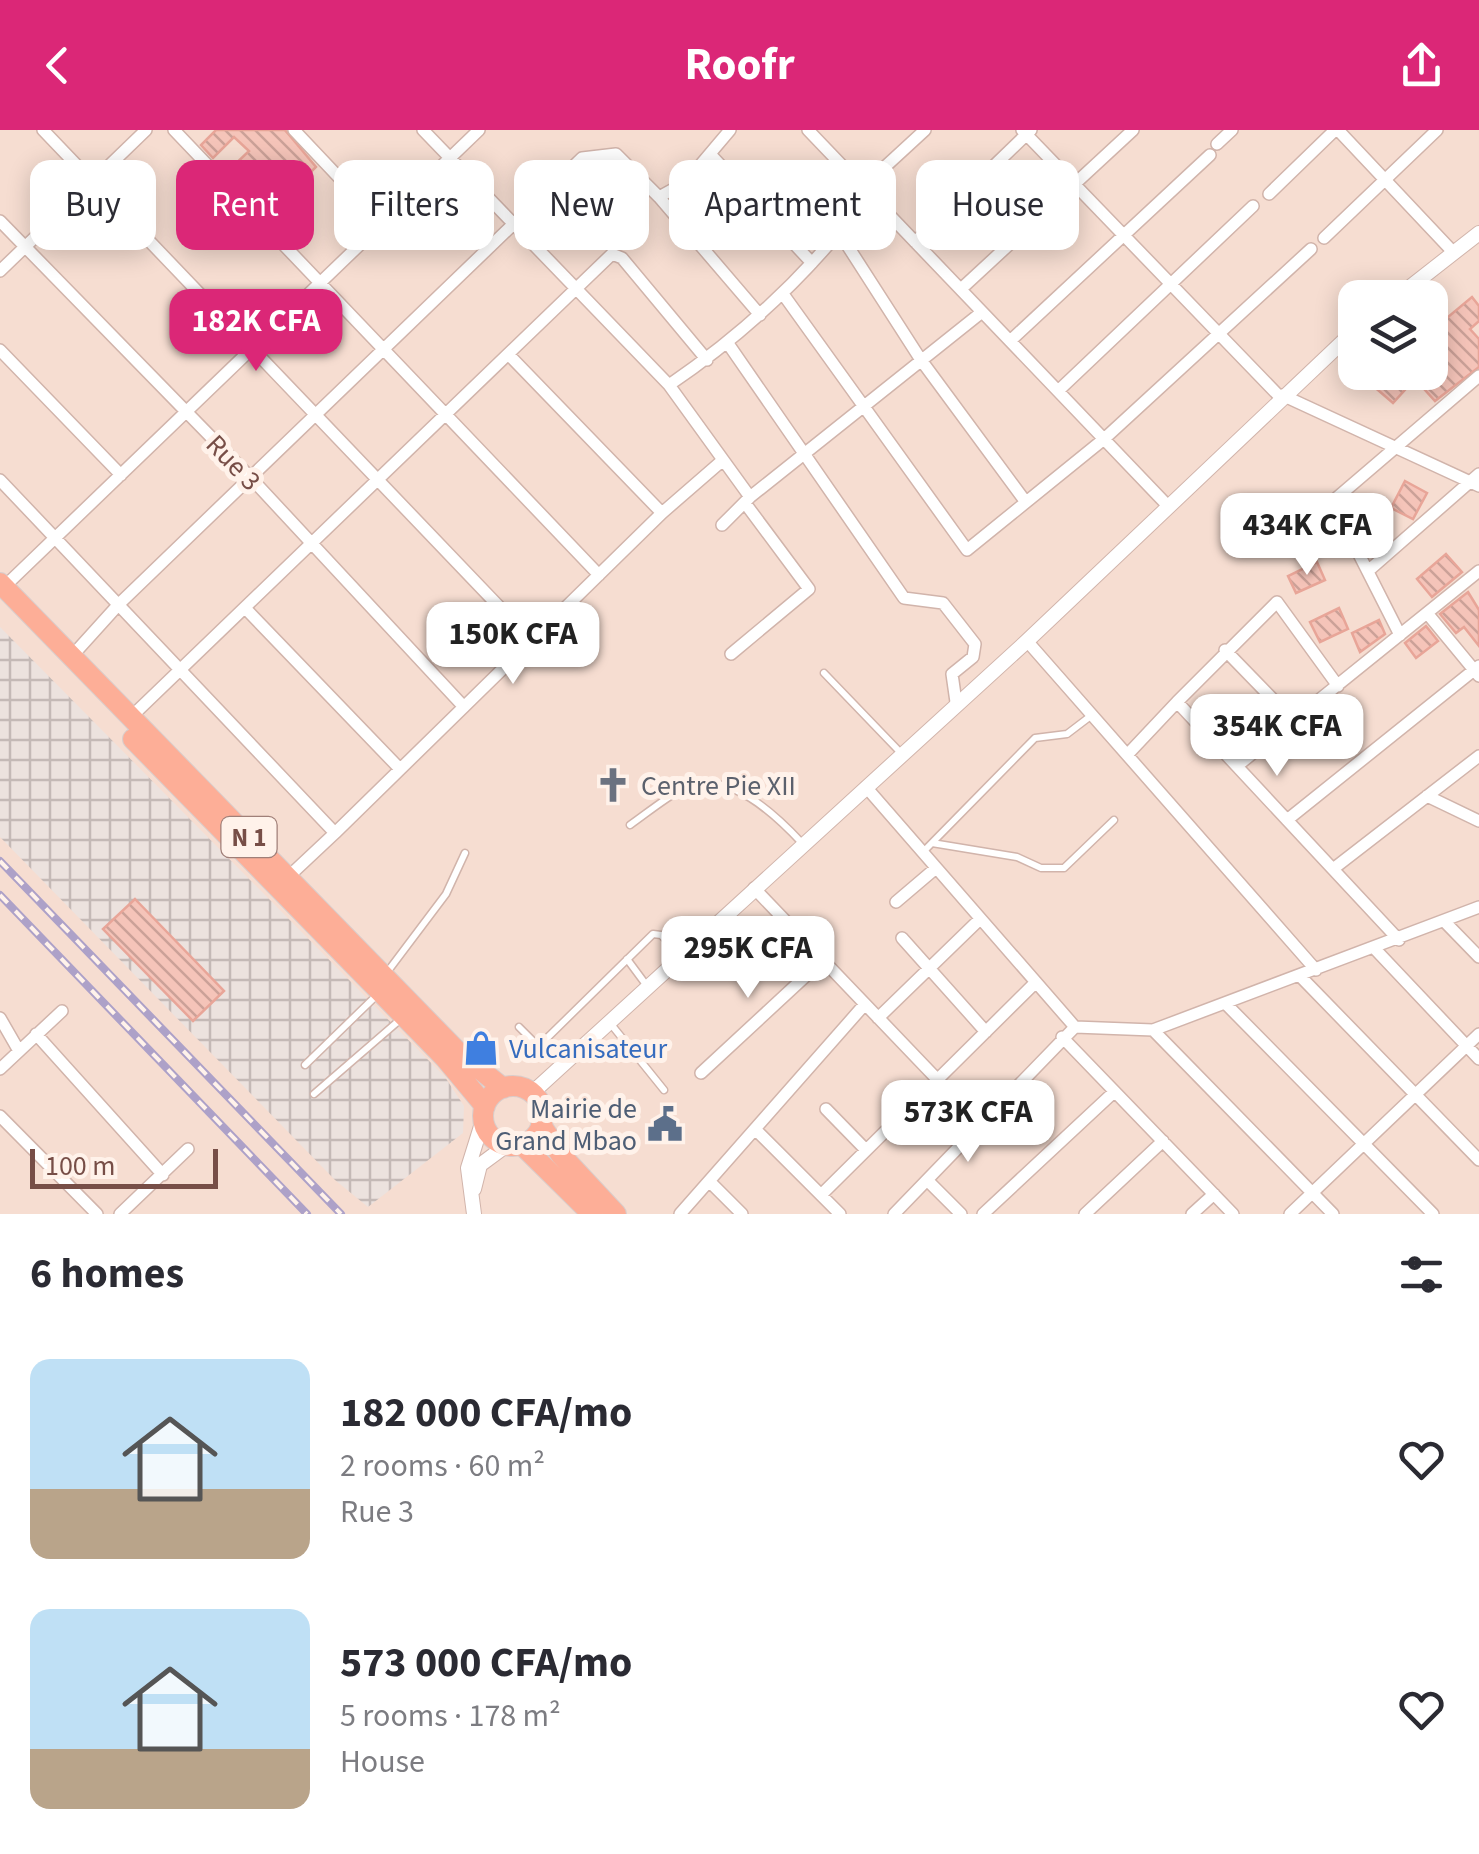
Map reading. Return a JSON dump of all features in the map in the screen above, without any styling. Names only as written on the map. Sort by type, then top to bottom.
[{"type":"highway","name":"N 1","points":[[1,590],[72,656],[287,878],[382,985],[402,1017],[446,1058],[484,1113],[491,1136],[514,1144],[592,1214]]},
{"type":"highway","name":"N 1","points":[[1,590],[382,985],[502,1088]]},
{"type":"highway","points":[[484,1113],[502,1088],[519,1086],[532,1092],[541,1104],[541,1125],[534,1138],[514,1144]]},
{"type":"highway","points":[[541,1125],[561,1155],[616,1214]]},
{"type":"street","points":[[43,130],[72,160]]},
{"type":"street","points":[[115,160],[146,130]]},
{"type":"street","points":[[174,130],[599,576]]},
{"type":"street","points":[[294,130],[334,172]]},
{"type":"street","points":[[72,656],[119,604],[514,225],[422,130]]},
{"type":"street","points":[[450,158],[479,130]]},
{"type":"street","points":[[896,160],[925,130]]},
{"type":"street","points":[[1079,179],[1133,130]]},
{"type":"street","points":[[1010,341],[1232,130]]},
{"type":"street","points":[[1269,194],[1336,130],[1454,253]]},
{"type":"street","points":[[1324,238],[1436,130]]},
{"type":"street","points":[[997,160],[1026,131],[1052,160]]},
{"type":"street","points":[[815,132],[840,160]]},
{"type":"street","points":[[659,197],[686,182],[722,133]]},
{"type":"street","points":[[580,160],[597,154],[616,154],[622,160]]},
{"type":"street","points":[[710,154],[812,263]]},
{"type":"street","points":[[649,187],[760,316]]},
{"type":"street","points":[[1079,189],[1281,396],[1476,481],[1368,571]]},
{"type":"street","points":[[1058,391],[1168,282],[1253,206]]},
{"type":"street","name":"Rue 3","points":[[0,221],[250,477],[311,547],[464,707]]},
{"type":"street","points":[[896,221],[916,242]]},
{"type":"street","points":[[1419,280],[1479,234]]},
{"type":"street","points":[[0,271],[30,242]]},
{"type":"street","points":[[156,246],[532,641]]},
{"type":"street","points":[[783,294],[967,550],[1104,439],[1310,249]]},
{"type":"street","points":[[1,590],[354,250]]},
{"type":"street","points":[[538,250],[669,385],[809,589],[731,654]]},
{"type":"street","points":[[669,385],[730,344],[825,250]]},
{"type":"street","points":[[850,250],[921,360],[1025,501]]},
{"type":"street","points":[[924,250],[1168,506]]},
{"type":"street","points":[[961,289],[1003,250]]},
{"type":"street","points":[[131,717],[183,672],[612,254],[618,254],[707,360]]},
{"type":"street","points":[[722,526],[748,500],[982,312]]},
{"type":"street","points":[[730,344],[904,598],[943,603],[975,644],[973,657],[952,674],[956,702]]},
{"type":"street","points":[[532,1092],[1027,641],[1338,345]]},
{"type":"street","points":[[0,350],[121,475]]},
{"type":"street","points":[[509,355],[662,513]]},
{"type":"street","points":[[1284,543],[1479,376]]},
{"type":"street","points":[[287,878],[662,513],[723,460]]},
{"type":"street","points":[[0,480],[336,833]]},
{"type":"street","points":[[1332,501],[1400,635]]},
{"type":"street","points":[[1238,766],[1479,571]]},
{"type":"street","points":[[1128,754],[1225,650],[1277,602],[1338,686]]},
{"type":"street","points":[[246,609],[400,769]]},
{"type":"street","points":[[1287,820],[1477,671],[1428,612]]},
{"type":"street","points":[[1027,641],[1316,970]]},
{"type":"street","points":[[1225,650],[1294,721]]},
{"type":"street","points":[[1177,702],[1399,940]]},
{"type":"street","points":[[1333,869],[1479,756]]},
{"type":"street","points":[[866,787],[927,848],[936,868],[1075,1026]]},
{"type":"street","points":[[1428,796],[1479,821]]},
{"type":"street","points":[[896,902],[936,868]]},
{"type":"street","points":[[754,888],[978,1122]]},
{"type":"street","points":[[894,1214],[978,1122],[1075,1026],[1153,1030],[1479,907]]},
{"type":"street","points":[[878,1018],[980,919]]},
{"type":"street","points":[[1445,922],[1479,958]]},
{"type":"street","points":[[902,938],[986,1032]]},
{"type":"street","points":[[1375,949],[1479,1058]]},
{"type":"street","points":[[700,1073],[823,960]]},
{"type":"street","points":[[1300,976],[1479,1160]]},
{"type":"street","points":[[821,1195],[1036,982]]},
{"type":"street","points":[[1225,1003],[1432,1214]]},
{"type":"street","points":[[680,1214],[866,1004]]},
{"type":"street","points":[[0,1069],[62,1011]]},
{"type":"street","points":[[0,1018],[19,1051]]},
{"type":"street","points":[[1153,1030],[1333,1214]]},
{"type":"street","points":[[36,1034],[163,1175]]},
{"type":"street","points":[[1290,1214],[1479,1034]]},
{"type":"street","points":[[1062,1037],[1233,1214]]},
{"type":"street","points":[[983,1214],[1114,1092]]},
{"type":"street","points":[[826,1109],[866,1150]]},
{"type":"street","points":[[473,1207],[468,1168],[484,1113]]},
{"type":"street","points":[[0,1116],[96,1214]]},
{"type":"street","points":[[755,1129],[840,1214]]},
{"type":"street","points":[[1085,1214],[1163,1141]]},
{"type":"street","points":[[473,1207],[480,1165],[514,1144]]},
{"type":"street","points":[[120,1214],[188,1150]]},
{"type":"street","points":[[708,1180],[742,1214]]},
{"type":"street","points":[[926,1180],[961,1214]]},
{"type":"street","points":[[1192,1214],[1214,1194]]},
{"type":"lane","points":[[824,673],[901,754]]},
{"type":"lane","points":[[927,848],[1036,738],[1067,734],[1093,714]]},
{"type":"lane","points":[[630,825],[685,786],[709,784],[732,788],[774,812],[803,844]]},
{"type":"lane","points":[[927,848],[1017,857],[1054,870],[1064,868],[1114,820]]},
{"type":"lane","points":[[304,1065],[382,985],[446,894],[466,853]]},
{"type":"lane","points":[[519,1027],[534,1042],[544,1041],[656,934],[682,955]]},
{"type":"lane","points":[[627,959],[648,986]]},
{"type":"lane","points":[[314,1094],[402,1017]]},
{"type":"lane","points":[[610,1022],[664,1090]]},
{"type":"shaded area","points":[[0,130],[1479,130],[1479,1214],[0,1214]]},
{"type":"shaded area","points":[[0,627],[445,1077],[464,1106],[463,1133],[368,1207],[335,1180],[0,837]]},
{"type":"building","points":[[216,130],[285,130],[310,160],[240,160],[249,151],[234,137],[213,158],[201,145]]},
{"type":"building","points":[[1472,297],[1479,306],[1479,321],[1470,329],[1479,339],[1479,367],[1435,401],[1425,390],[1448,390],[1448,317]]},
{"type":"building","points":[[1378,390],[1405,390],[1393,403]]},
{"type":"building","points":[[1405,481],[1427,493],[1413,519],[1391,508]]},
{"type":"building","points":[[1446,554],[1462,572],[1432,597],[1417,579]]},
{"type":"building","points":[[1317,562],[1325,580],[1296,593],[1288,576]]},
{"type":"building","points":[[1468,592],[1479,610],[1479,646],[1464,627],[1456,633],[1440,614]]},
{"type":"building","points":[[1339,608],[1348,629],[1320,642],[1310,622]]},
{"type":"building","points":[[1379,620],[1385,634],[1360,652],[1352,633]]},
{"type":"building","points":[[1426,626],[1438,641],[1416,658],[1405,643]]},
{"type":"building","points":[[135,899],[224,991],[193,1021],[103,929]]},
{"type":"railway","points":[[0,861],[341,1214]]},
{"type":"railway","points":[[0,895],[307,1214]]},
{"type":"place","name":"Centre Pie XII","points":[[613,785]]},
{"type":"place","name":"Vulcanisateur","points":[[481,1048]]},
{"type":"place","name":"Mairie de Grand Mbao","points":[[665,1124]]}]
